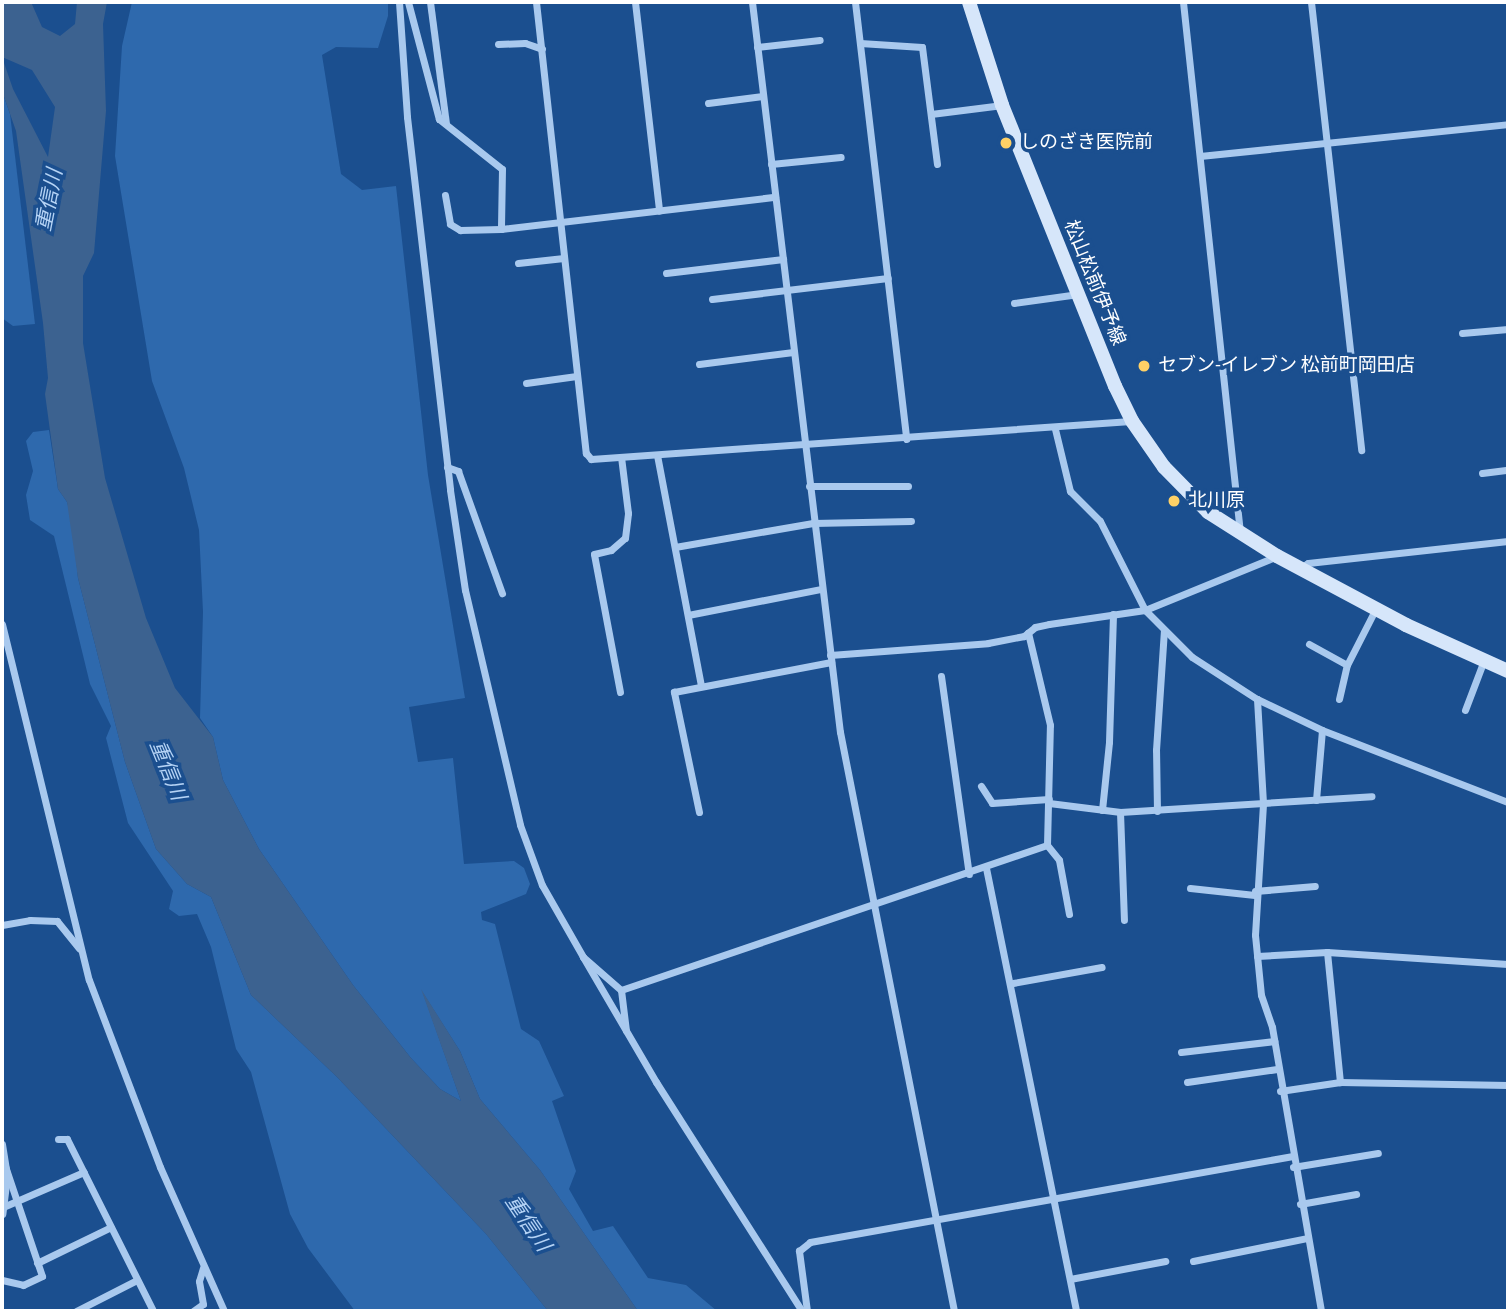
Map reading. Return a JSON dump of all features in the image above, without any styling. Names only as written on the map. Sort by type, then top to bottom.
[{"type":"main road","name":"松山松前伊予線","points":[[969,2],[1002,106],[1132,421],[1185,489],[1240,534],[1299,568],[1376,610],[1508,671]]},
{"type":"street","points":[[398,2],[407,117],[447,467],[465,590],[520,825],[542,885],[626,1031],[804,1311]]},
{"type":"street","points":[[408,2],[439,119],[502,169],[501,229]]},
{"type":"street","points":[[430,2],[446,123]]},
{"type":"street","points":[[536,2],[586,453],[591,459],[1055,429],[1132,421]]},
{"type":"street","points":[[635,2],[659,211]]},
{"type":"street","points":[[752,2],[808,486],[831,658],[873,906],[954,1311]]},
{"type":"street","points":[[855,2],[906,439]]},
{"type":"street","points":[[1183,2],[1240,534]]},
{"type":"street","points":[[1311,2],[1361,450]]},
{"type":"street","points":[[757,47],[820,40]]},
{"type":"street","points":[[498,44],[526,43],[542,49]]},
{"type":"street","points":[[860,44],[922,47],[937,164]]},
{"type":"street","points":[[708,103],[763,96]]},
{"type":"street","points":[[931,114],[1002,106]]},
{"type":"street","points":[[1200,156],[1508,124]]},
{"type":"street","points":[[771,164],[841,157]]},
{"type":"street","points":[[446,195],[454,229],[501,229],[775,197]]},
{"type":"street","points":[[518,263],[564,258]]},
{"type":"street","points":[[666,273],[783,259]]},
{"type":"street","points":[[712,299],[888,278]]},
{"type":"street","points":[[1014,303],[1078,294]]},
{"type":"street","points":[[1462,333],[1508,329]]},
{"type":"street","points":[[699,364],[793,352]]},
{"type":"street","points":[[526,383],[577,376]]},
{"type":"street","points":[[1055,429],[1067,484],[1100,520],[1144,610],[1192,657],[1257,699],[1322,730],[1508,802]]},
{"type":"street","points":[[657,455],[701,687]]},
{"type":"street","points":[[620,692],[594,554],[620,544],[628,527],[621,457]]},
{"type":"street","points":[[447,467],[458,471],[502,593]]},
{"type":"street","points":[[1482,473],[1508,470]]},
{"type":"street","points":[[808,486],[908,486]]},
{"type":"street","points":[[675,547],[813,523],[911,521]]},
{"type":"street","points":[[1299,568],[1308,563],[1508,541]]},
{"type":"street","points":[[699,812],[674,692],[831,658],[988,643],[1028,633],[1035,627],[1144,610],[1277,555]]},
{"type":"street","points":[[688,615],[821,589]]},
{"type":"street","points":[[1339,699],[1347,665],[1376,610]]},
{"type":"street","points":[[1102,810],[1109,742],[1113,614]]},
{"type":"street","points":[[2,624],[80,948],[99,1008],[203,1268],[224,1311]]},
{"type":"street","points":[[1157,811],[1156,750],[1164,631]]},
{"type":"street","points":[[1028,633],[1050,725],[1047,845],[1059,860],[1069,914]]},
{"type":"street","points":[[1309,644],[1347,665]]},
{"type":"street","points":[[1465,710],[1484,660]]},
{"type":"street","points":[[942,677],[969,874]]},
{"type":"street","points":[[1257,699],[1263,804],[1255,893],[1261,995],[1274,1041],[1291,1156],[1321,1311]]},
{"type":"street","points":[[1316,800],[1322,730]]},
{"type":"street","points":[[981,786],[992,803],[1049,801],[1120,812],[1371,796]]},
{"type":"street","points":[[1120,812],[1124,920]]},
{"type":"street","points":[[621,990],[969,874],[1047,845]]},
{"type":"street","points":[[986,868],[1013,983],[1076,1311]]},
{"type":"street","points":[[1190,888],[1255,893],[1315,886]]},
{"type":"street","points":[[2,925],[57,921],[80,948]]},
{"type":"street","points":[[1257,956],[1327,952],[1508,964]]},
{"type":"street","points":[[1327,952],[1340,1082]]},
{"type":"street","points":[[583,957],[621,990],[626,1031]]},
{"type":"street","points":[[1013,983],[1102,967]]},
{"type":"street","points":[[1181,1052],[1274,1041]]},
{"type":"street","points":[[1187,1082],[1277,1069]]},
{"type":"street","points":[[1280,1091],[1340,1082],[1508,1085]]},
{"type":"street","points":[[58,1139],[68,1139],[153,1311]]},
{"type":"street","points":[[2,1144],[3,1211]]},
{"type":"street","points":[[1293,1167],[1378,1153]]},
{"type":"street","points":[[804,1311],[802,1246],[1054,1195],[1291,1156]]},
{"type":"street","points":[[2,1280],[23,1285],[42,1276],[4,1163]]},
{"type":"street","points":[[3,1211],[84,1172]]},
{"type":"street","points":[[1300,1204],[1356,1194]]},
{"type":"street","points":[[37,1263],[111,1227]]},
{"type":"street","points":[[1193,1261],[1307,1238]]},
{"type":"street","points":[[1070,1279],[1165,1261]]},
{"type":"street","points":[[193,1311],[205,1307],[199,1281],[203,1268]]},
{"type":"street","points":[[76,1311],[137,1280]]},
{"type":"shaded area","points":[[132,2],[388,2],[388,16],[378,48],[336,47],[322,55],[341,174],[362,190],[396,186],[428,475],[465,698],[409,707],[418,762],[453,758],[464,864],[514,861],[524,868],[530,884],[526,894],[481,912],[482,920],[495,924],[521,1029],[539,1041],[564,1096],[552,1101],[576,1171],[569,1189],[593,1231],[613,1226],[648,1278],[686,1285],[717,1311],[638,1311],[540,1170],[480,1099],[460,1051],[423,993],[461,1101],[440,1089],[411,1058],[353,985],[259,849],[223,780],[213,737],[200,718],[203,612],[199,530],[184,468],[152,381],[115,156],[122,46]]},
{"type":"shaded area","points":[[2,91],[10,114],[35,324],[13,326],[2,318]]},
{"type":"shaded area","points":[[49,430],[58,489],[67,502],[72,520],[78,578],[125,762],[156,849],[187,884],[211,897],[251,995],[337,1077],[486,1234],[548,1311],[355,1311],[308,1248],[290,1214],[251,1072],[236,1049],[211,947],[197,914],[179,916],[169,909],[173,891],[128,823],[106,738],[111,726],[90,684],[54,536],[30,520],[26,495],[33,471],[26,441],[33,432]]},
{"type":"water","name":"重信川","points":[[2,2],[31,2],[42,27],[60,36],[75,24],[77,2],[107,2],[103,24],[106,111],[94,253],[83,276],[83,343],[105,478],[146,618],[175,688],[213,737],[223,780],[259,849],[353,985],[411,1058],[440,1089],[461,1101],[421,989],[460,1051],[480,1099],[540,1170],[638,1311],[548,1311],[486,1234],[337,1077],[251,995],[211,897],[187,884],[156,849],[125,762],[78,578],[67,502],[58,489],[45,394],[48,378],[43,323],[16,131],[2,91]],"holes":[[[2,57],[32,70],[55,107],[48,157],[13,89]]]},
{"type":"place","name":"しのざき医院前","points":[[1006,143]]},
{"type":"place","name":"セブン-イレブン 松前町岡田店","points":[[1144,366]]},
{"type":"place","name":"北川原","points":[[1174,501]]}]
